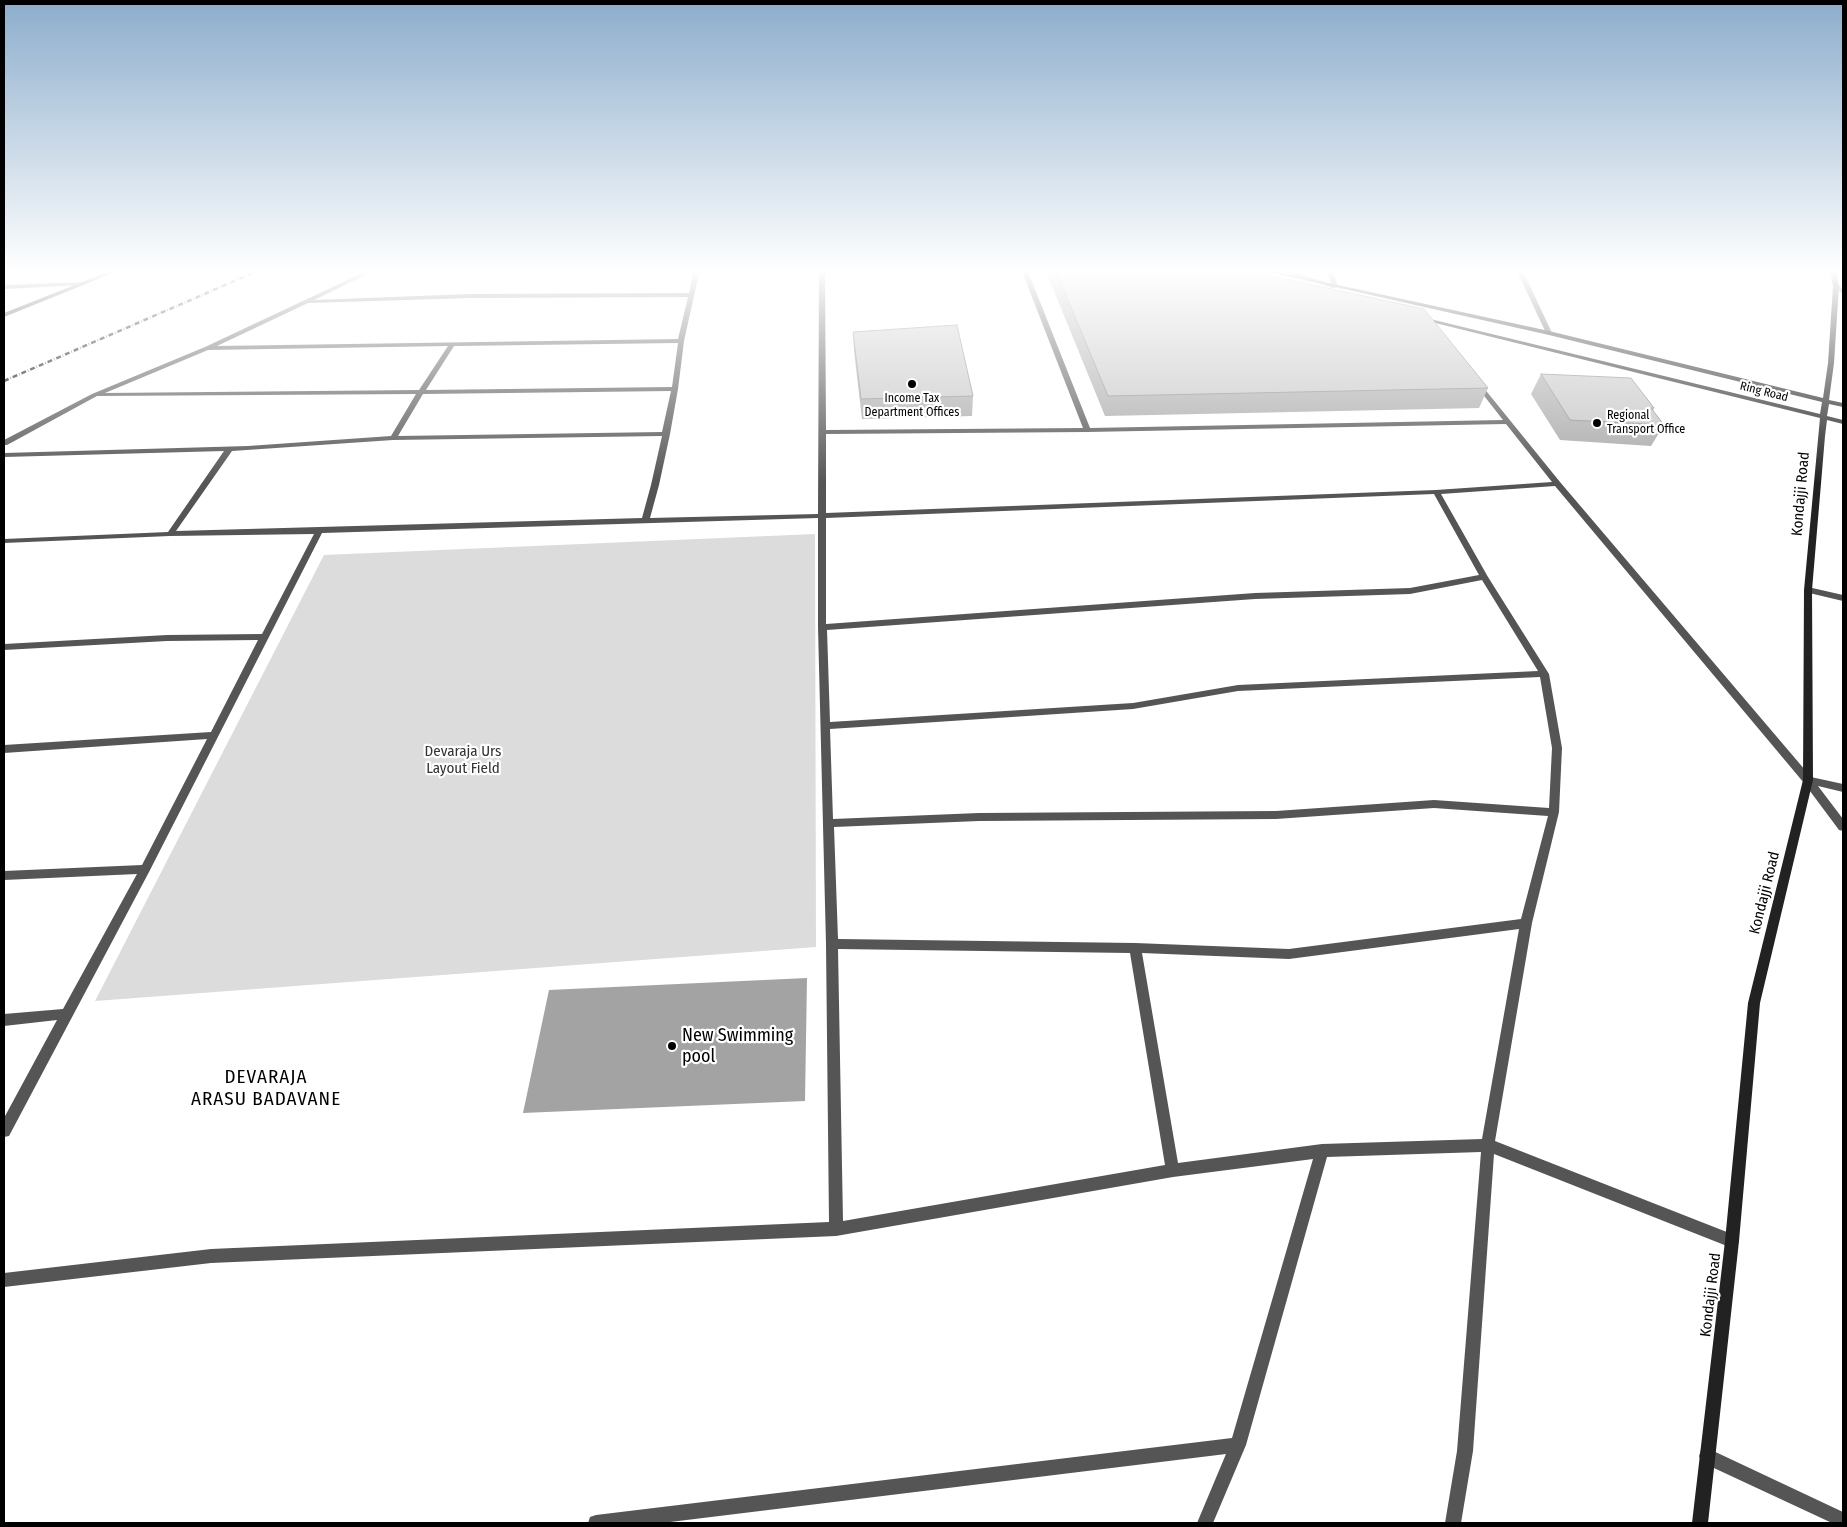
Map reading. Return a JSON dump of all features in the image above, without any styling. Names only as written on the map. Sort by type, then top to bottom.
[{"type":"street","points":[[4,443],[94,395],[223,340]]},
{"type":"street","points":[[822,340],[822,627],[832,944],[836,1229]]},
{"type":"street","points":[[1051,340],[1086,430]]},
{"type":"street","name":"Ring Road","points":[[1507,340],[1843,422]]},
{"type":"street","points":[[1579,340],[1843,404]]},
{"type":"street","name":"Kondajji Road","points":[[1700,1523],[1732,1241],[1754,1003],[1808,780],[1808,590],[1824,418],[1834,340]]},
{"type":"street","points":[[207,348],[681,342],[675,389],[666,434],[645,520]]},
{"type":"street","points":[[393,438],[452,345]]},
{"type":"street","points":[[1473,379],[1510,422],[1557,484],[1808,780],[1843,827]]},
{"type":"street","points":[[94,395],[675,389]]},
{"type":"street","points":[[822,432],[1086,430],[1510,422]]},
{"type":"street","points":[[4,455],[229,449],[393,438],[666,434]]},
{"type":"street","points":[[170,534],[229,449]]},
{"type":"street","points":[[4,541],[170,534],[822,516],[1436,492],[1557,484]]},
{"type":"street","points":[[1436,492],[1484,577],[1544,674],[1557,748],[1554,812],[1526,923],[1488,1145],[1464,1451],[1453,1523]]},
{"type":"street","points":[[4,1131],[145,869],[319,531]]},
{"type":"street","points":[[822,627],[1255,596],[1410,591],[1484,577]]},
{"type":"street","points":[[1808,590],[1843,598]]},
{"type":"street","points":[[4,647],[167,638],[264,637]]},
{"type":"street","points":[[825,726],[1133,706],[1238,688],[1544,674]]},
{"type":"street","points":[[4,749],[215,735]]},
{"type":"street","points":[[1808,780],[1843,788]]},
{"type":"street","points":[[828,823],[979,817],[1276,815],[1434,804],[1554,812]]},
{"type":"street","points":[[4,875],[145,869]]},
{"type":"street","points":[[832,944],[1135,948],[1289,954],[1526,923]]},
{"type":"street","points":[[1135,948],[1173,1170]]},
{"type":"street","points":[[4,1020],[66,1014]]},
{"type":"street","points":[[4,1280],[211,1256],[836,1229],[1173,1170],[1322,1151],[1488,1145],[1732,1241]]},
{"type":"street","points":[[1205,1523],[1238,1445],[1322,1151]]},
{"type":"street","points":[[596,1523],[1238,1445]]},
{"type":"street","points":[[1707,1456],[1843,1520]]},
{"type":"green space","name":"Devaraja Urs Layout Field","points":[[815,534],[816,947],[95,1001],[324,555]]},
{"type":"shaded area","name":"New Swimming pool","points":[[807,978],[805,1101],[523,1113],[549,990]]},
{"type":"building","name":"Income Tax Department Offices","points":[[854,340],[960,340],[973,396],[861,399]]},
{"type":"building","points":[[1085,340],[1449,340],[1488,388],[1108,396]]},
{"type":"building","points":[[1541,374],[1631,378],[1654,408],[1651,408],[1664,425],[1570,420]]},
{"type":"railway","points":[[4,381],[98,340]]},
{"type":"place","name":"Income Tax Department Offices","points":[[912,384]]},
{"type":"place","name":"Regional Transport Office","points":[[1597,423]]},
{"type":"place","name":"New Swimming pool","points":[[672,1046]]},
{"type":"district","name":"DEVARAJA ARASU BADAVANE","points":[[266,1089]]}]
